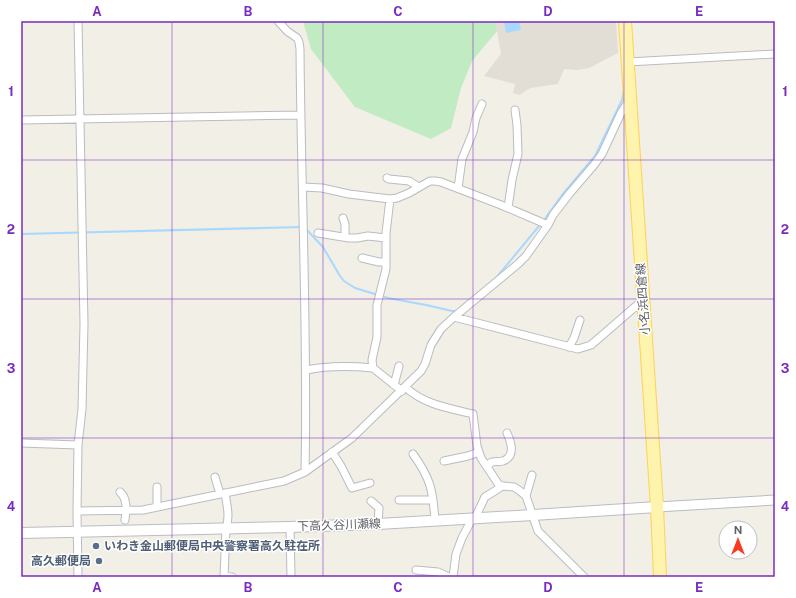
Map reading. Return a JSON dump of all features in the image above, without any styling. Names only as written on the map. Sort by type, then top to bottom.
[{"type":"main road","name":"小名浜四倉線","points":[[625,21],[657,507],[660,577]]},
{"type":"main road","name":"下高久谷川瀬線","points":[[21,533],[378,524],[657,507]]},
{"type":"street","points":[[78,21],[84,324],[82,410],[78,445],[76,511],[78,577]]},
{"type":"street","points":[[278,21],[297,38],[300,49],[300,115],[307,404],[305,472]]},
{"type":"street","points":[[628,62],[775,54]]},
{"type":"street","points":[[76,511],[143,510],[284,480],[305,472],[352,438],[421,371],[425,364],[431,345],[441,329],[526,256],[570,193],[602,154],[621,113],[630,99]]},
{"type":"street","points":[[458,188],[462,159],[482,104]]},
{"type":"street","points":[[508,208],[518,154],[515,110]]},
{"type":"street","points":[[21,120],[300,115]]},
{"type":"street","points":[[387,178],[409,178],[419,187]]},
{"type":"street","points":[[302,187],[322,188],[349,194],[390,199],[397,198],[430,181],[436,180],[548,225]]},
{"type":"street","points":[[373,368],[372,360],[377,337],[377,305],[386,268],[386,238],[390,199]]},
{"type":"street","points":[[343,218],[345,224],[345,237]]},
{"type":"street","points":[[318,233],[357,238],[368,236],[386,238]]},
{"type":"street","points":[[362,258],[386,262]]},
{"type":"street","points":[[454,317],[578,349],[591,345],[643,300]]},
{"type":"street","points":[[569,347],[574,338],[580,320]]},
{"type":"street","points":[[394,384],[399,366]]},
{"type":"street","points":[[306,370],[315,368],[373,368],[394,384],[435,405],[473,414],[477,446],[481,458],[499,485],[514,487],[526,496],[538,531],[584,577]]},
{"type":"street","points":[[488,467],[490,463],[504,460],[511,454],[512,445],[507,433]]},
{"type":"street","points":[[21,443],[78,445]]},
{"type":"street","points":[[332,452],[352,488],[370,483]]},
{"type":"street","points":[[444,461],[479,452]]},
{"type":"street","points":[[413,454],[429,479],[435,521]]},
{"type":"street","points":[[526,496],[532,475]]},
{"type":"street","points":[[215,477],[228,507],[224,576],[232,577]]},
{"type":"street","points":[[452,577],[456,554],[462,538],[485,497],[502,486]]},
{"type":"street","points":[[157,487],[157,507]]},
{"type":"street","points":[[120,492],[124,497],[126,505],[126,520]]},
{"type":"street","points":[[398,500],[433,500]]},
{"type":"street","points":[[657,507],[775,500]]},
{"type":"street","points":[[371,501],[378,508],[378,524]]},
{"type":"street","points":[[290,527],[291,577]]},
{"type":"street","points":[[416,570],[438,572],[449,577]]},
{"type":"shaded area","points":[[495,21],[616,21],[618,53],[589,68],[577,70],[564,69],[558,84],[530,88],[520,95],[513,93],[515,84],[484,76],[501,54]]},
{"type":"green space","points":[[303,21],[495,21],[497,31],[472,61],[461,88],[451,128],[431,139],[355,107],[311,49]]},
{"type":"water","points":[[504,21],[519,21],[521,30],[506,33]]},
{"type":"waterway","points":[[544,220],[562,195],[595,156],[622,100],[624,90]]},
{"type":"waterway","points":[[496,278],[539,226]]},
{"type":"waterway","points":[[21,234],[301,227]]},
{"type":"waterway","points":[[305,228],[323,247],[344,281],[355,288],[388,298],[456,311]]},
{"type":"place","name":"いわき金山郵便局中央警察署高久駐在所","points":[[96,546]]},
{"type":"place","name":"高久郵便局","points":[[99,561]]}]
